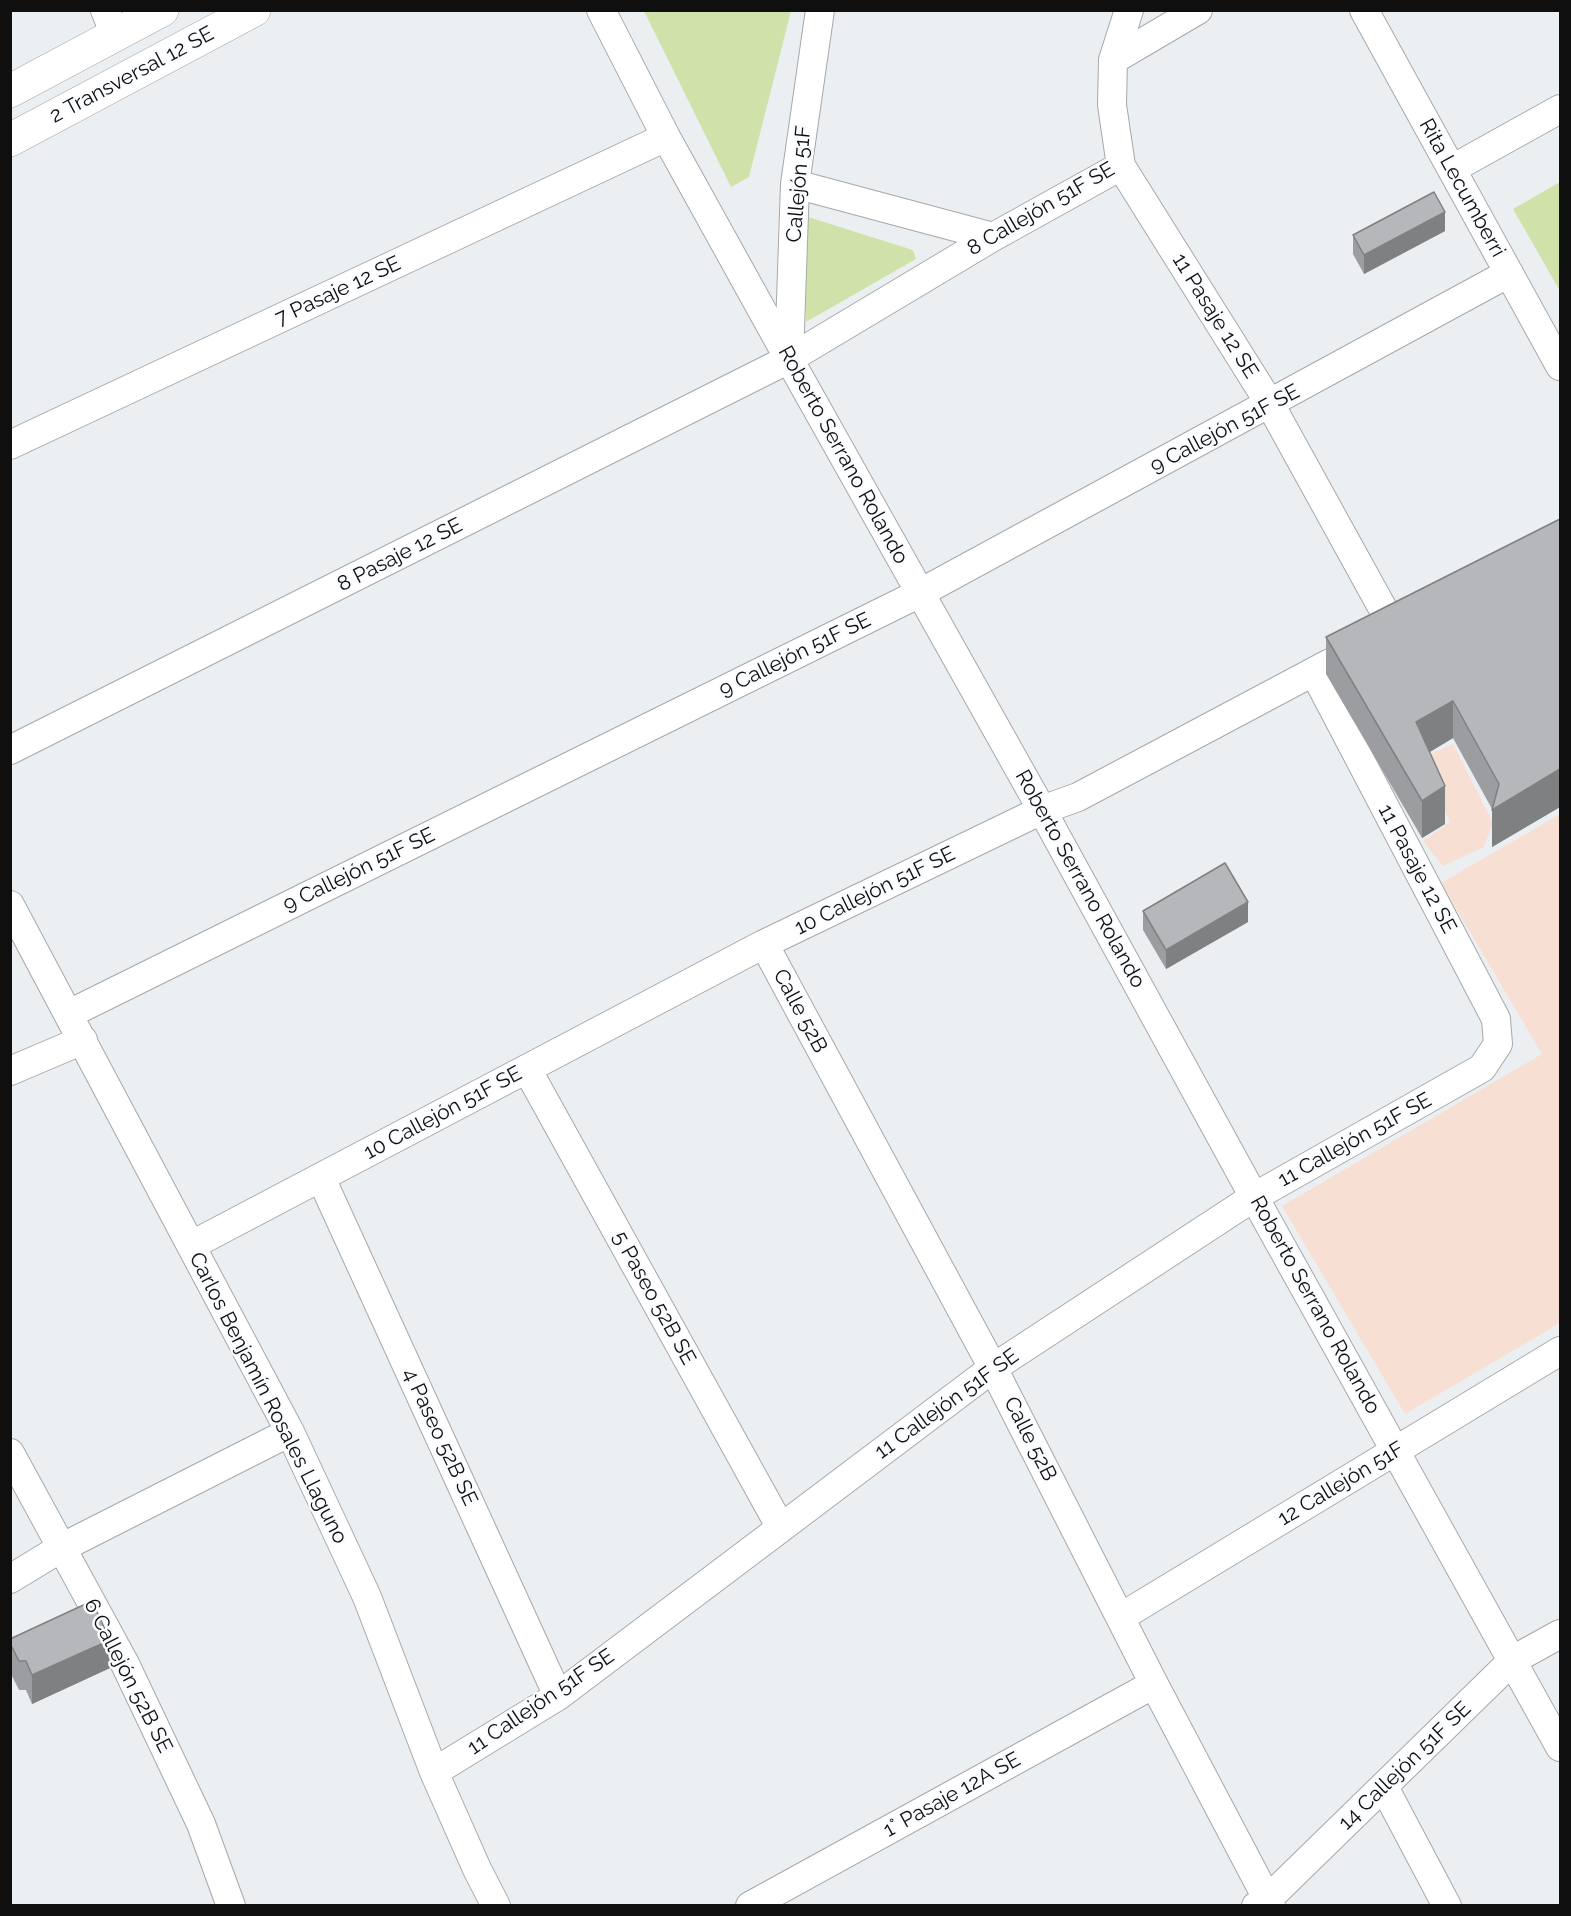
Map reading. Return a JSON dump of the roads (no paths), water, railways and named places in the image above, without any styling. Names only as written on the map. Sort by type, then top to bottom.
[{"type":"street","name":"2 Transversal 12 SE","points":[[10,91],[110,23],[162,10]]},
{"type":"street","name":"2 Transversal 12 SE","points":[[10,140],[254,10]]},
{"type":"street","name":"Roberto Serrano Rolando","points":[[601,10],[666,137],[1042,810],[1254,1197],[1514,1660],[1560,1747]]},
{"type":"street","name":"Callejón 51F","points":[[789,359],[795,184],[820,10]]},
{"type":"street","name":"8 Callejón 51F SE","points":[[789,359],[993,237],[1122,166],[1112,105],[1113,60],[1129,10]]},
{"type":"street","points":[[1113,60],[1198,10]]},
{"type":"street","name":"Rita Lecumberri","points":[[1364,10],[1560,366]]},
{"type":"street","points":[[1452,169],[1560,109]]},
{"type":"street","name":"7 Pasaje 12 SE","points":[[10,445],[666,137]]},
{"type":"street","name":"11 Pasaje 12 SE","points":[[1122,166],[1270,404],[1383,632]]},
{"type":"street","points":[[795,184],[993,237]]},
{"type":"street","name":"9 Callejón 51F SE","points":[[69,1014],[920,593],[1509,273]]},
{"type":"street","name":"8 Pasaje 12 SE","points":[[10,750],[789,359]]},
{"type":"street","name":"10 Callejón 51F SE","points":[[192,1245],[764,944],[1042,810],[1078,798],[1314,672],[1383,632]]},
{"type":"street","name":"11 Pasaje 12 SE","points":[[1314,672],[1496,1019],[1498,1044],[1482,1068]]},
{"type":"street","name":"Carlos Benjamín Rosales Llaguno","points":[[10,905],[290,1432],[366,1597],[434,1772],[477,1869],[496,1905]]},
{"type":"street","name":"Calle 52B","points":[[764,944],[993,1368],[1265,1903]]},
{"type":"street","points":[[10,1071],[83,1040]]},
{"type":"street","name":"11 Callejón 51F SE","points":[[434,1772],[558,1696],[993,1368],[1254,1197],[1482,1068]]},
{"type":"street","name":"5 Paseo 52B SE","points":[[527,1069],[781,1528]]},
{"type":"street","name":"4 Paseo 52B SE","points":[[321,1178],[558,1696]]},
{"type":"street","name":"12 Callejón 51F","points":[[1121,1617],[1560,1350]]},
{"type":"street","points":[[10,1579],[61,1548],[290,1432]]},
{"type":"street","name":"6 Callejón 52B SE","points":[[10,1453],[125,1664],[201,1824],[231,1905]]},
{"type":"street","name":"14 Callejón 51F SE","points":[[1265,1903],[1514,1660],[1560,1634]]},
{"type":"street","name":"1° Pasaje 12A SE","points":[[750,1905],[1154,1684]]},
{"type":"street","points":[[1384,1787],[1447,1905]]}]
